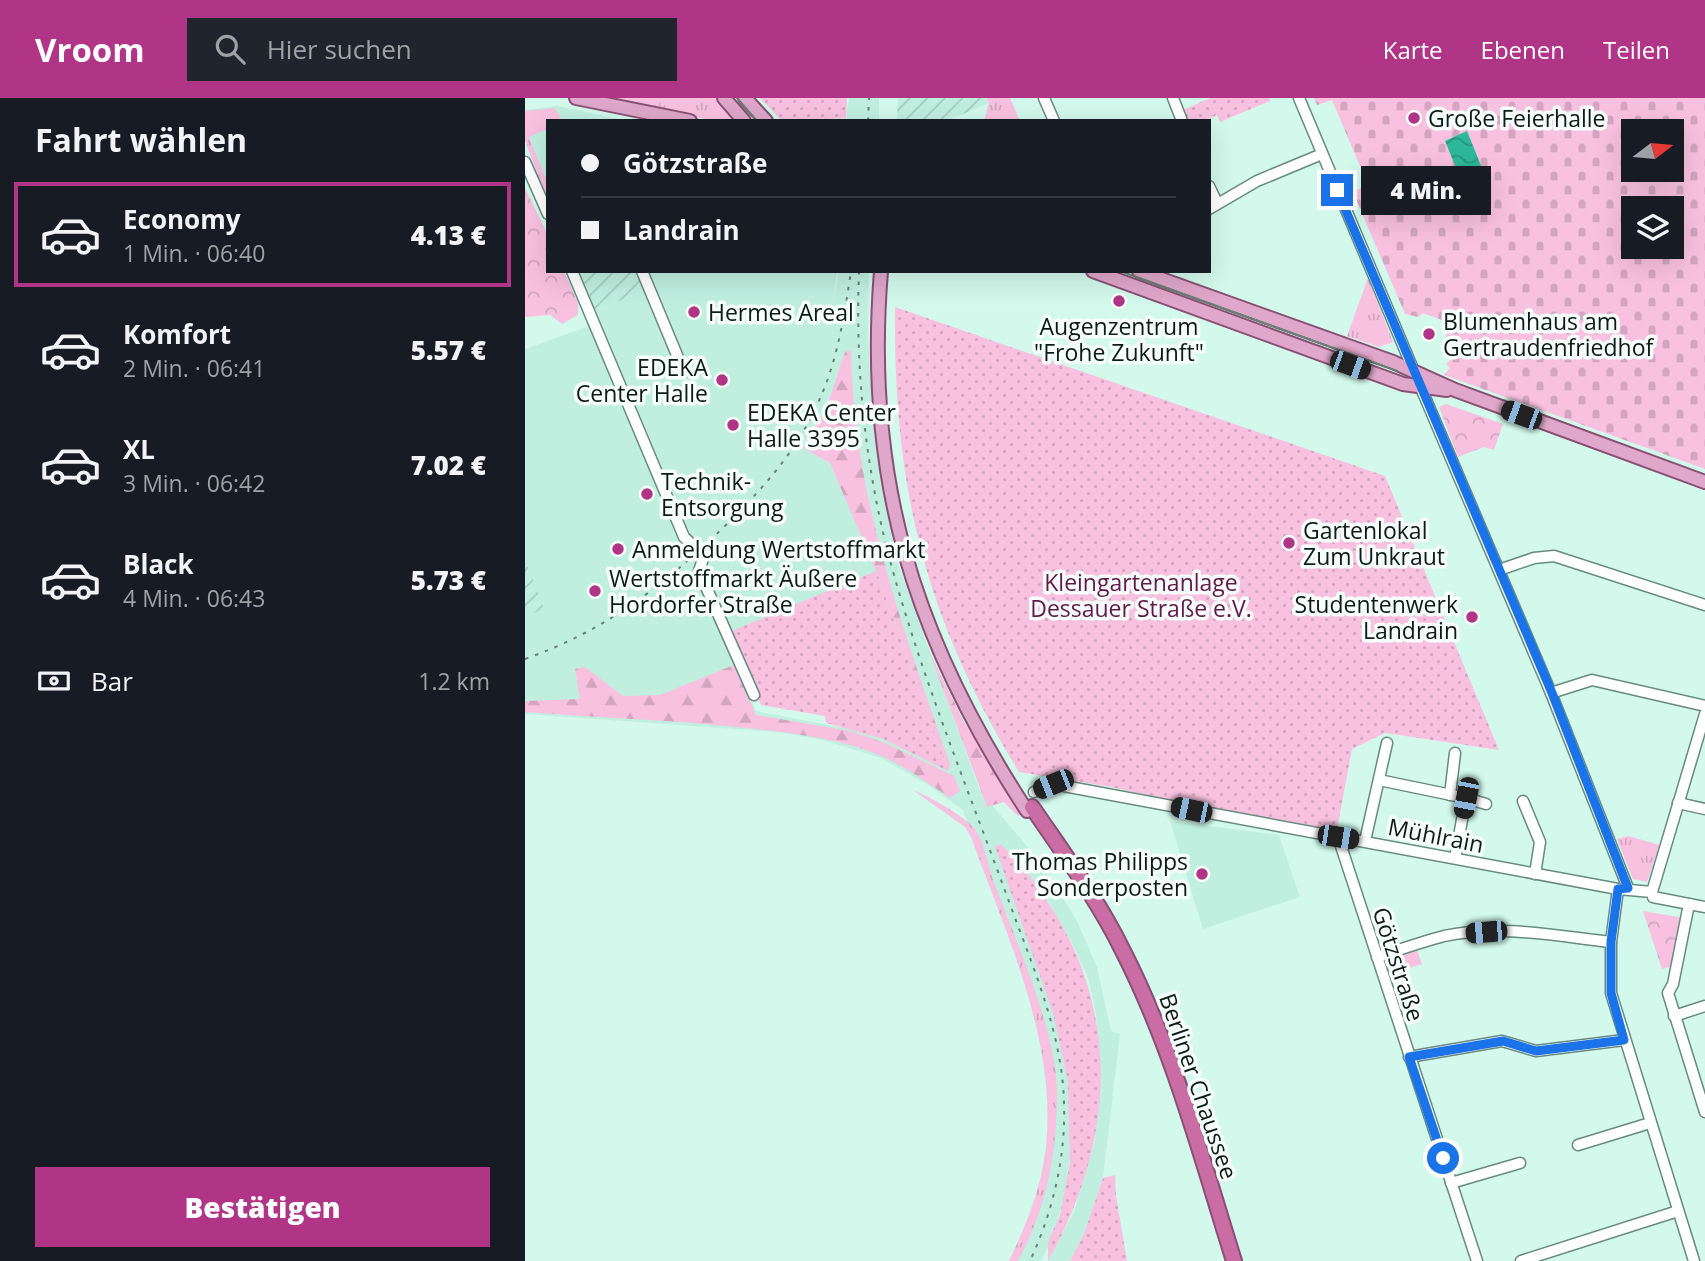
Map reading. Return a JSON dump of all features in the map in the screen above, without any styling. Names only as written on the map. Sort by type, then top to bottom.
[{"type":"highway","name":"Berliner Chaussee","points":[[1029,809],[1089,904],[1131,981],[1166,1065],[1227,1261]]},
{"type":"highway","name":"Berliner Chaussee","points":[[1029,809],[1112,929],[1136,978],[1173,1065],[1234,1261]]},
{"type":"main road","points":[[576,98],[638,115],[673,119]]},
{"type":"main road","points":[[724,98],[742,119]]},
{"type":"main road","points":[[745,98],[764,119]]},
{"type":"main road","name":"Berliner Chaussee","points":[[881,273],[877,364],[881,435],[890,495],[908,571],[946,670],[972,722],[1029,809]]},
{"type":"main road","name":"Berliner Chaussee","points":[[888,273],[884,336],[885,406],[904,529],[926,602],[952,669],[987,737],[1029,809]]},
{"type":"main road","points":[[1098,273],[1395,381],[1421,388],[1455,390]]},
{"type":"main road","points":[[1151,273],[1168,276],[1413,369],[1455,390],[1705,482]]},
{"type":"main road","points":[[1395,381],[1407,376],[1413,369]]},
{"type":"main road","points":[[1413,369],[1421,388]]},
{"type":"street","points":[[1044,98],[1053,119]]},
{"type":"street","points":[[1173,98],[1181,119]]},
{"type":"street","points":[[1299,98],[1413,369]]},
{"type":"street","points":[[1213,206],[1257,181],[1322,154]]},
{"type":"street","points":[[525,162],[546,209]]},
{"type":"street","points":[[573,273],[684,537],[704,556],[699,571],[754,695]]},
{"type":"street","points":[[643,273],[684,372]]},
{"type":"street","points":[[1421,388],[1552,693],[1623,888],[1611,942],[1611,993],[1694,1261]]},
{"type":"street","points":[[1499,570],[1534,558],[1553,556],[1705,605]]},
{"type":"street","points":[[1552,693],[1592,680],[1705,706]]},
{"type":"street","points":[[1652,892],[1705,714]]},
{"type":"street","points":[[1365,841],[1387,743]]},
{"type":"street","points":[[1450,795],[1455,754]]},
{"type":"street","points":[[1379,780],[1486,804]]},
{"type":"street","name":"Mühlrain","points":[[1034,792],[1053,784],[1535,874],[1652,892],[1653,897],[1705,907]]},
{"type":"street","points":[[1455,858],[1466,798]]},
{"type":"street","points":[[1523,801],[1540,842],[1535,874]]},
{"type":"street","points":[[1678,803],[1705,809]]},
{"type":"street","name":"Götzstraße","points":[[1338,837],[1476,1261]]},
{"type":"street","points":[[1689,904],[1673,984],[1668,992],[1674,1016],[1701,1086],[1705,1112]]},
{"type":"street","points":[[1377,957],[1446,936],[1486,932],[1523,932],[1611,942]]},
{"type":"street","points":[[1674,1016],[1705,1006]]},
{"type":"street","points":[[1409,1057],[1503,1041],[1536,1051],[1624,1040]]},
{"type":"street","points":[[1578,1145],[1650,1123]]},
{"type":"street","points":[[1451,1183],[1520,1163]]},
{"type":"street","points":[[1521,1261],[1678,1211]]},
{"type":"shaded area","points":[[849,98],[879,98],[879,119],[846,119]]},
{"type":"shaded area","points":[[898,98],[987,98],[989,103],[951,119],[897,119]]},
{"type":"shaded area","points":[[557,106],[619,119],[546,119],[546,189],[525,140],[525,110]]},
{"type":"shaded area","points":[[580,273],[639,273],[646,289],[596,311]]},
{"type":"shaded area","points":[[647,273],[837,273],[833,303],[839,273],[869,273],[868,337],[876,451],[898,564],[980,791],[1038,859],[1076,919],[1097,967],[1111,1031],[1120,1034],[1103,1178],[1084,1234],[1070,1261],[1048,1261],[1074,1212],[1094,1144],[1100,1072],[1096,1014],[1088,978],[1071,941],[1044,895],[1010,854],[1056,1015],[1069,1077],[1072,1135],[1067,1188],[1052,1238],[1041,1261],[1016,1261],[1030,1233],[1052,1130],[1049,1070],[1030,992],[963,810],[928,785],[881,758],[823,740],[779,732],[525,714],[525,349],[589,326],[681,547],[692,538],[596,311],[646,289],[683,377],[690,374]],"holes":[[[837,383],[829,463],[803,447]],[[712,550],[704,571],[729,632],[876,572],[947,770],[883,739],[854,730],[756,711],[704,590],[692,570]]]},
{"type":"shaded area","points":[[525,559],[544,609],[525,616]]},
{"type":"shaded area","points":[[1170,821],[1279,835],[1300,897],[1203,929]]},
{"type":"green space","points":[[606,98],[720,98],[736,119],[706,119]]},
{"type":"green space","points":[[760,98],[847,98],[846,118],[780,119]]},
{"type":"green space","points":[[987,98],[1010,98],[1019,119],[985,119],[989,103]]},
{"type":"green space","points":[[1210,98],[1269,98],[1270,101],[1220,122],[1217,115],[1208,119],[1186,119],[1183,110]]},
{"type":"green space","points":[[1314,98],[1705,98],[1705,469],[1444,375],[1450,368],[1446,364],[1456,354],[1444,341],[1450,323],[1423,313],[1418,317],[1405,314],[1353,192],[1368,185],[1332,100],[1317,105]]},
{"type":"green space","points":[[555,108],[561,119],[546,119],[546,132],[545,130],[529,137],[546,179],[546,196],[525,141],[525,111]]},
{"type":"green space","points":[[525,188],[546,231],[546,273],[565,273],[578,303],[578,315],[562,324],[550,315],[525,317]]},
{"type":"green space","points":[[1368,278],[1393,342],[1379,347],[1347,336]]},
{"type":"green space","name":"Kleingartenanlage Dessauer Straße e.V.","points":[[895,307],[1385,476],[1499,750],[1385,733],[1352,749],[1337,829],[1267,823],[1111,787],[1019,772],[960,660],[938,605],[921,550],[900,434]]},
{"type":"green space","points":[[851,350],[854,404],[871,509],[899,612],[950,764],[948,771],[876,571],[830,463],[803,448],[828,403],[845,352]]},
{"type":"green space","points":[[1446,404],[1503,424],[1494,450],[1484,447],[1458,457],[1439,407]]},
{"type":"green space","points":[[876,571],[948,771],[883,739],[826,723],[825,716],[761,705],[729,632]]},
{"type":"green space","points":[[928,649],[963,720],[1021,814],[1018,816],[1004,802],[987,807]]},
{"type":"green space","points":[[734,665],[756,715],[850,731],[883,742],[954,776],[960,791],[950,798],[881,756],[851,745],[819,738],[698,723],[525,712],[525,701],[580,699],[575,669],[585,667],[623,696],[660,695]]},
{"type":"green space","points":[[913,790],[936,801],[976,831],[1033,985],[1050,1042],[1057,1093],[1052,1158],[1043,1200],[1018,1261],[1009,1261],[1034,1199],[1046,1151],[1047,1096],[1035,1020],[1012,946],[971,837],[965,827]]},
{"type":"green space","points":[[1628,836],[1660,845],[1647,882],[1633,879],[1617,839]]},
{"type":"green space","points":[[1000,844],[1024,868],[1044,896],[1077,957],[1092,1000],[1099,1044],[1100,1088],[1095,1132],[1085,1176],[1069,1219],[1048,1261],[1048,1242],[1060,1215],[1070,1163],[1068,1081],[1053,1013],[995,847]]},
{"type":"green space","points":[[1643,911],[1684,918],[1674,966],[1662,969]]},
{"type":"green space","points":[[1416,947],[1422,964],[1387,975],[1382,958]]},
{"type":"green space","points":[[1115,1175],[1127,1261],[1070,1261],[1084,1234],[1103,1178]]},
{"type":"water","points":[[1467,131],[1488,183],[1481,196],[1466,192],[1445,141]]},
{"type":"tram line","points":[[737,98],[755,119]]},
{"type":"tram line","points":[[1126,273],[1397,371]]},
{"type":"railway","points":[[868,119],[869,98]]},
{"type":"railway","points":[[525,659],[583,634],[658,586],[704,546],[766,483],[809,422],[824,389],[839,340],[851,273]]},
{"type":"railway","points":[[859,273],[861,386],[870,462],[884,538],[919,657],[1036,974],[1058,1050],[1064,1102],[1063,1143],[1051,1203],[1030,1261]]},
{"type":"place","name":"Große Feierhalle","points":[[1414,118]]},
{"type":"place","name":"Augenzentrum \"Frohe Zukunft\"","points":[[1119,301]]},
{"type":"place","name":"Hermes Areal","points":[[694,312]]},
{"type":"place","name":"Blumenhaus am Gertraudenfriedhof","points":[[1429,334]]},
{"type":"place","name":"EDEKA Center Halle","points":[[722,380]]},
{"type":"place","name":"EDEKA Center Halle 3395","points":[[733,425]]},
{"type":"place","name":"Technik- Entsorgung","points":[[647,494]]},
{"type":"place","name":"Gartenlokal Zum Unkraut","points":[[1289,543]]},
{"type":"place","name":"Anmeldung Wertstoffmarkt","points":[[618,549]]},
{"type":"place","name":"Wertstoffmarkt Äußere Hordorfer Straße","points":[[595,591]]},
{"type":"place","name":"Studentenwerk Landrain","points":[[1472,617]]},
{"type":"place","name":"Thomas Philipps Sonderposten","points":[[1202,874]]},
{"type":"route","points":[[1337,190],[1552,693],[1628,888],[1618,889],[1611,942],[1611,993],[1624,1040],[1536,1051],[1503,1041],[1409,1057],[1443,1158]]}]
